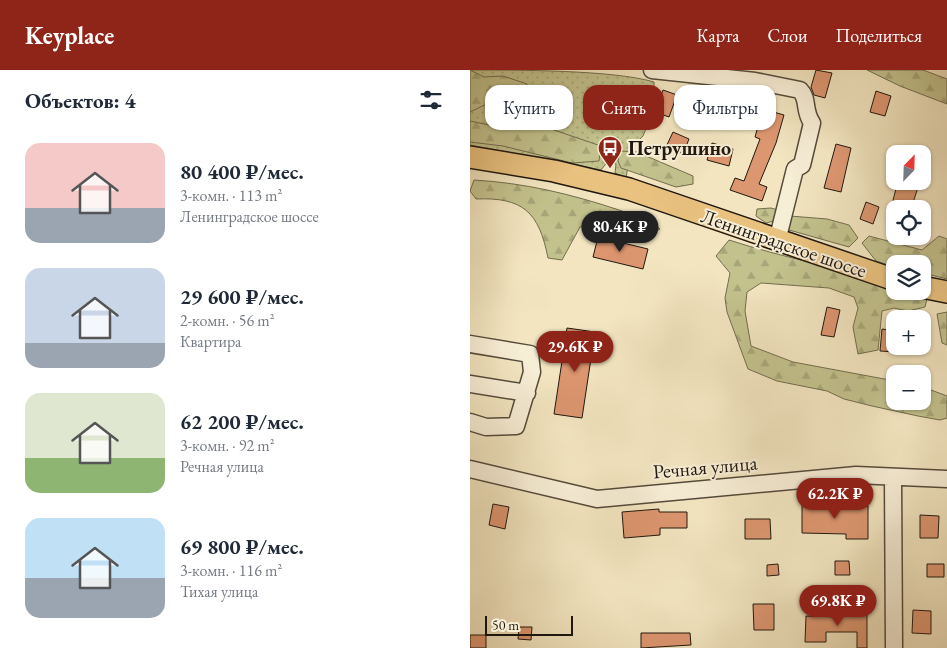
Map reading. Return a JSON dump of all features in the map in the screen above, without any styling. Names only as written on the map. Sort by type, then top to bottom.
[{"type":"main road","name":"Ленинградское шоссе","points":[[470,158],[554,171],[629,189],[886,277]]},
{"type":"main road","points":[[931,289],[947,292]]},
{"type":"street","points":[[652,70],[755,81],[800,90],[806,97],[805,110],[812,123],[802,165],[795,169],[777,241]]},
{"type":"street","points":[[470,344],[530,354],[532,372],[516,426],[486,427],[470,422]]},
{"type":"street","points":[[470,384],[526,393]]},
{"type":"street","name":"Речная улица","points":[[470,469],[597,499],[856,475],[947,480]]},
{"type":"street","points":[[892,477],[894,648]]},
{"type":"green space","points":[[470,70],[591,73],[637,78],[654,82],[654,85],[583,85],[583,130],[645,130],[643,136],[631,148],[626,178],[615,173],[616,164],[608,161],[601,170],[470,145]]},
{"type":"green space","points":[[470,70],[484,77],[503,76],[527,84],[485,85],[485,105],[470,112]]},
{"type":"green space","points":[[867,70],[923,70],[947,79],[947,104],[900,86]]},
{"type":"green space","points":[[470,121],[485,124],[485,130],[554,130],[601,146],[599,161],[572,163],[503,146],[470,142]]},
{"type":"green space","points":[[620,151],[637,152],[693,176],[693,184],[676,187],[621,168],[618,161]]},
{"type":"green space","points":[[474,180],[511,184],[565,194],[641,218],[651,222],[660,229],[649,234],[592,224],[580,227],[562,260],[548,258],[540,229],[526,210],[506,201],[476,199],[470,191]]},
{"type":"green space","points":[[771,208],[778,210],[778,220],[766,223],[756,216],[757,209]]},
{"type":"green space","points":[[790,216],[827,219],[849,225],[858,238],[849,247],[789,230],[787,226]]},
{"type":"green space","points":[[869,236],[886,240],[886,245],[903,245],[922,250],[931,245],[931,243],[939,236],[947,239],[947,279],[931,275],[931,255],[886,255],[886,264],[876,261],[862,243]]},
{"type":"green space","points":[[729,240],[886,282],[886,300],[927,300],[925,307],[912,310],[894,308],[882,311],[878,350],[858,354],[853,327],[858,308],[854,297],[829,288],[761,283],[747,292],[745,311],[751,346],[793,362],[886,379],[886,409],[844,399],[827,391],[777,381],[748,369],[727,312],[725,298],[730,273],[716,256]]},
{"type":"green space","points":[[947,312],[947,345],[942,343],[937,314]]},
{"type":"green space","points":[[931,390],[947,396],[947,418],[940,420],[890,410],[931,410]]},
{"type":"building","points":[[816,70],[832,73],[825,98],[814,95],[811,87]]},
{"type":"building","points":[[664,90],[674,94],[674,103],[669,117],[664,115]]},
{"type":"building","points":[[876,91],[891,96],[885,116],[870,112]]},
{"type":"building","points":[[776,113],[784,115],[776,143],[759,184],[767,187],[762,201],[730,190],[735,178],[744,181],[760,139],[755,137],[757,130],[776,130]]},
{"type":"building","points":[[673,132],[689,139],[683,154],[666,147]]},
{"type":"building","points":[[712,143],[733,149],[729,166],[707,160]]},
{"type":"building","points":[[836,144],[851,148],[841,192],[824,188]]},
{"type":"building","points":[[896,190],[917,190],[914,200],[893,200]]},
{"type":"building","points":[[866,202],[879,207],[873,224],[860,219]]},
{"type":"building","points":[[598,237],[648,249],[643,269],[593,257]]},
{"type":"building","points":[[827,307],[840,310],[834,337],[821,335]]},
{"type":"building","points":[[567,328],[595,332],[582,418],[554,414]]},
{"type":"building","points":[[882,329],[886,330],[886,351],[880,351]]},
{"type":"building","points":[[802,502],[832,502],[832,506],[868,506],[868,539],[846,539],[846,534],[802,533]]},
{"type":"building","points":[[493,504],[509,507],[505,529],[489,525]]},
{"type":"building","points":[[659,509],[659,512],[687,512],[687,528],[660,528],[660,535],[624,538],[622,512]]},
{"type":"building","points":[[920,515],[939,516],[938,538],[920,538]]},
{"type":"building","points":[[745,519],[770,519],[771,539],[745,539]]},
{"type":"building","points":[[835,561],[849,561],[850,575],[835,575]]},
{"type":"building","points":[[778,564],[779,575],[767,576],[767,565]]},
{"type":"building","points":[[927,564],[944,564],[944,577],[927,577]]},
{"type":"building","points":[[753,604],[774,604],[774,630],[754,630]]},
{"type":"building","points":[[913,610],[931,611],[931,634],[912,633]]},
{"type":"building","points":[[841,612],[867,612],[867,648],[857,648],[857,632],[826,632],[826,642],[805,642],[806,616],[841,617]]},
{"type":"building","points":[[519,627],[532,627],[531,640],[518,639]]},
{"type":"building","points":[[641,633],[690,633],[691,645],[641,648]]},
{"type":"building","points":[[470,635],[486,635],[486,648],[470,648]]},
{"type":"place","name":"Петрушино","points":[[610,169]]}]
